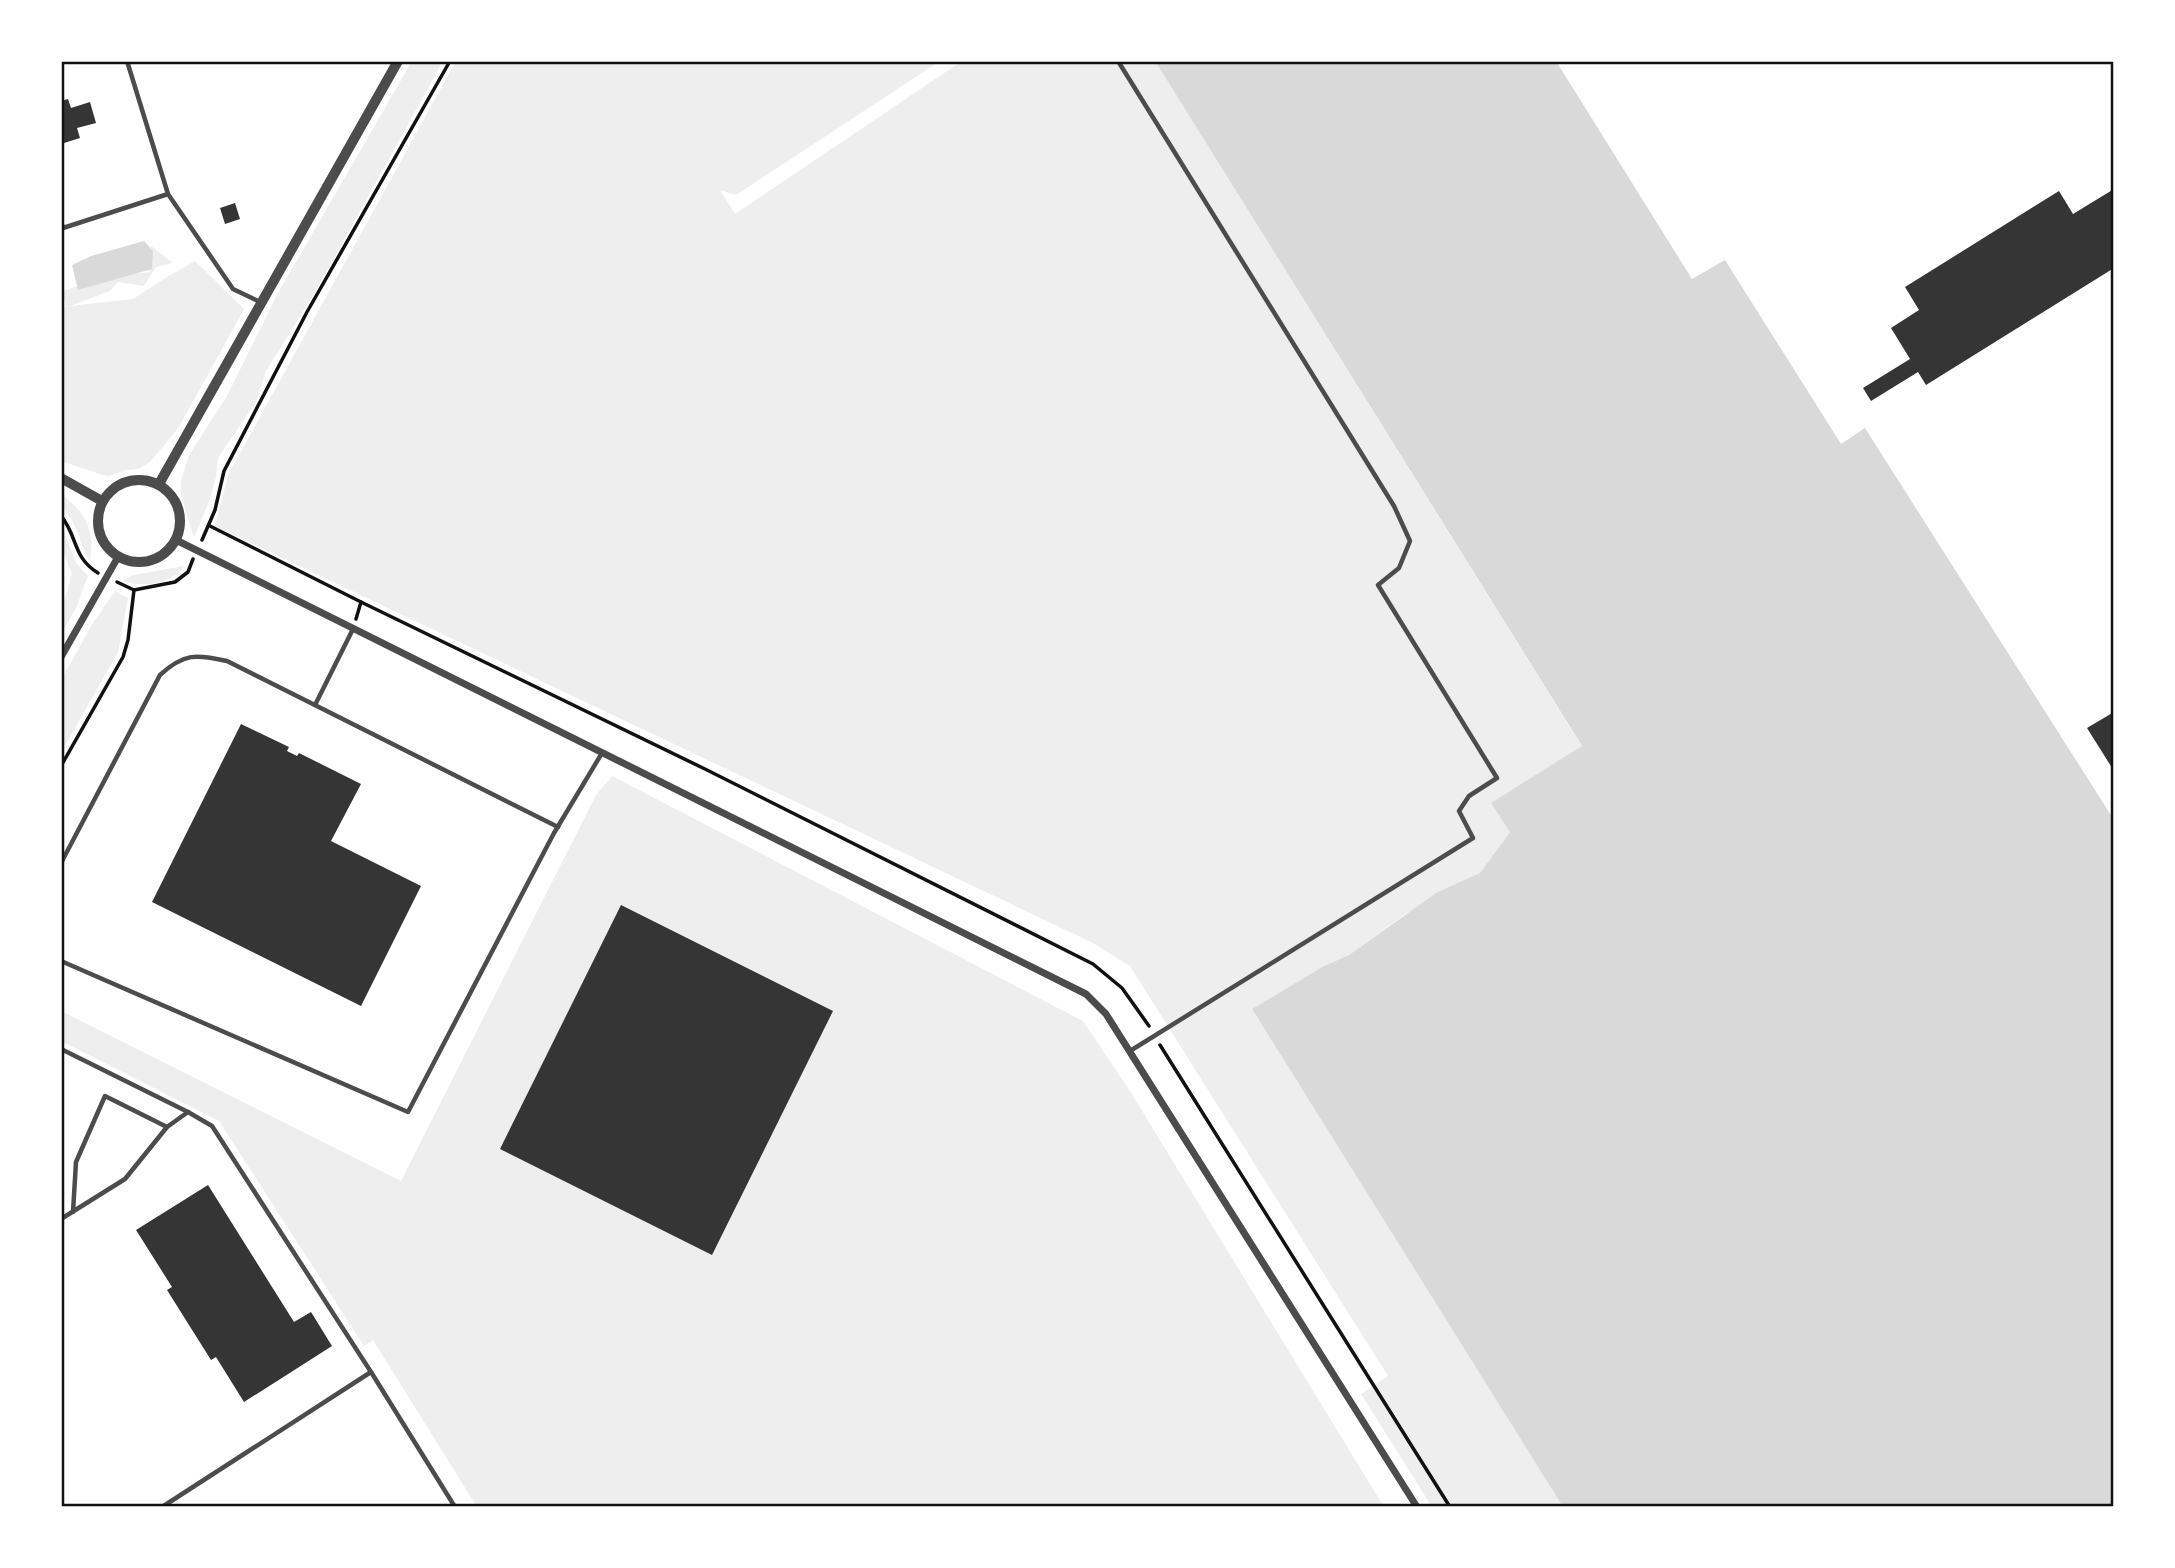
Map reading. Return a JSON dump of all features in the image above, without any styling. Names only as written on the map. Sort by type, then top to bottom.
[{"type":"street","points":[[159,484],[398,61]]},
{"type":"street","points":[[61,478],[102,501]]},
{"type":"street","points":[[146,480],[159,484],[169,492],[180,515],[176,540],[168,551],[144,562],[131,562],[118,557],[108,549],[97,526],[102,501],[120,483],[146,480]]},
{"type":"street","points":[[176,540],[1086,994],[1106,1014],[1417,1507]]},
{"type":"street","points":[[61,657],[118,557]]},
{"type":"lane","points":[[127,61],[168,194],[233,289],[261,303]]},
{"type":"lane","points":[[1118,61],[1394,506],[1410,541],[1399,568],[1378,585],[1497,778],[1469,796],[1459,811],[1473,838],[1129,1051]]},
{"type":"lane","points":[[61,222],[63,228],[168,194]]},
{"type":"lane","points":[[315,705],[353,629]]},
{"type":"lane","points":[[61,863],[160,675],[185,657],[202,656],[227,661],[558,827]]},
{"type":"lane","points":[[61,961],[408,1112],[558,827],[603,753]]},
{"type":"lane","points":[[61,1049],[212,1126],[455,1507]]},
{"type":"lane","points":[[73,1212],[76,1162],[105,1097],[167,1127]]},
{"type":"lane","points":[[61,1219],[124,1179],[167,1127],[188,1112]]},
{"type":"lane","points":[[162,1507],[371,1372]]},
{"type":"path","points":[[61,516],[68,524],[79,555],[86,566],[106,578],[134,590],[175,582],[188,572],[210,526],[223,471],[307,312],[450,61]]},
{"type":"path","points":[[210,526],[1093,964],[1122,988],[1155,1036],[1450,1507]]},
{"type":"path","points":[[61,766],[123,657],[128,640],[134,590]]},
{"type":"path","points":[[353,629],[361,602]]},
{"type":"shaded area","points":[[412,61],[443,61],[317,289],[266,371],[256,402],[218,458],[210,499],[194,538],[181,495],[181,481],[189,455],[227,396],[278,293]]},
{"type":"shaded area","points":[[456,61],[940,61],[736,195],[720,190],[735,214],[962,61],[1155,61],[1582,747],[1492,803],[1510,832],[1480,873],[1405,914],[1349,955],[1322,967],[1252,1009],[1563,1507],[1432,1507],[1361,1394],[1388,1376],[1130,966],[1091,942],[215,526],[228,475]]},
{"type":"shaded area","points":[[1155,61],[1556,61],[1692,279],[1725,260],[1841,444],[1865,428],[2114,820],[2114,1507],[1563,1507],[1252,1009],[1322,967],[1349,955],[1436,893],[1480,873],[1510,832],[1491,803],[1582,746]]},
{"type":"shaded area","points":[[144,241],[153,251],[152,269],[78,290],[72,265],[91,256]]},
{"type":"shaded area","points":[[151,246],[173,263],[156,267],[144,286],[118,282],[110,291],[70,306],[133,299],[195,261],[244,309],[179,427],[150,462],[138,469],[103,475],[61,461],[61,308],[66,307],[63,291],[106,277],[150,272]]},
{"type":"shaded area","points":[[61,494],[77,508],[87,523],[91,540],[90,561],[75,526],[61,508]]},
{"type":"shaded area","points":[[61,524],[76,563],[88,576],[76,608],[61,634],[61,611],[72,574],[61,545]]},
{"type":"shaded area","points":[[184,566],[165,581],[139,584],[123,581],[133,575]]},
{"type":"shaded area","points":[[115,591],[128,598],[118,652],[61,753],[61,680],[93,623]]},
{"type":"shaded area","points":[[612,776],[1083,1021],[1130,1091],[1384,1507],[477,1507],[373,1340],[364,1346],[219,1121],[61,1041],[61,1011],[401,1181],[596,795]]},
{"type":"building","points":[[68,99],[71,108],[90,102],[96,123],[77,128],[80,138],[61,144],[61,101]]},
{"type":"building","points":[[2114,189],[2114,268],[1926,385],[1918,372],[1871,401],[1863,388],[1910,359],[1891,328],[1919,310],[1905,287],[2059,191],[2073,214]]},
{"type":"building","points":[[235,203],[240,219],[225,224],[220,208]]},
{"type":"building","points":[[2114,712],[2114,771],[2087,728]]},
{"type":"building","points":[[241,724],[289,747],[287,751],[297,756],[299,753],[361,784],[331,841],[421,886],[361,1006],[152,902]]},
{"type":"building","points":[[621,905],[833,1011],[712,1255],[500,1149]]},
{"type":"building","points":[[208,1185],[294,1322],[311,1312],[332,1346],[244,1402],[216,1357],[211,1360],[167,1290],[172,1287],[136,1230]]}]
